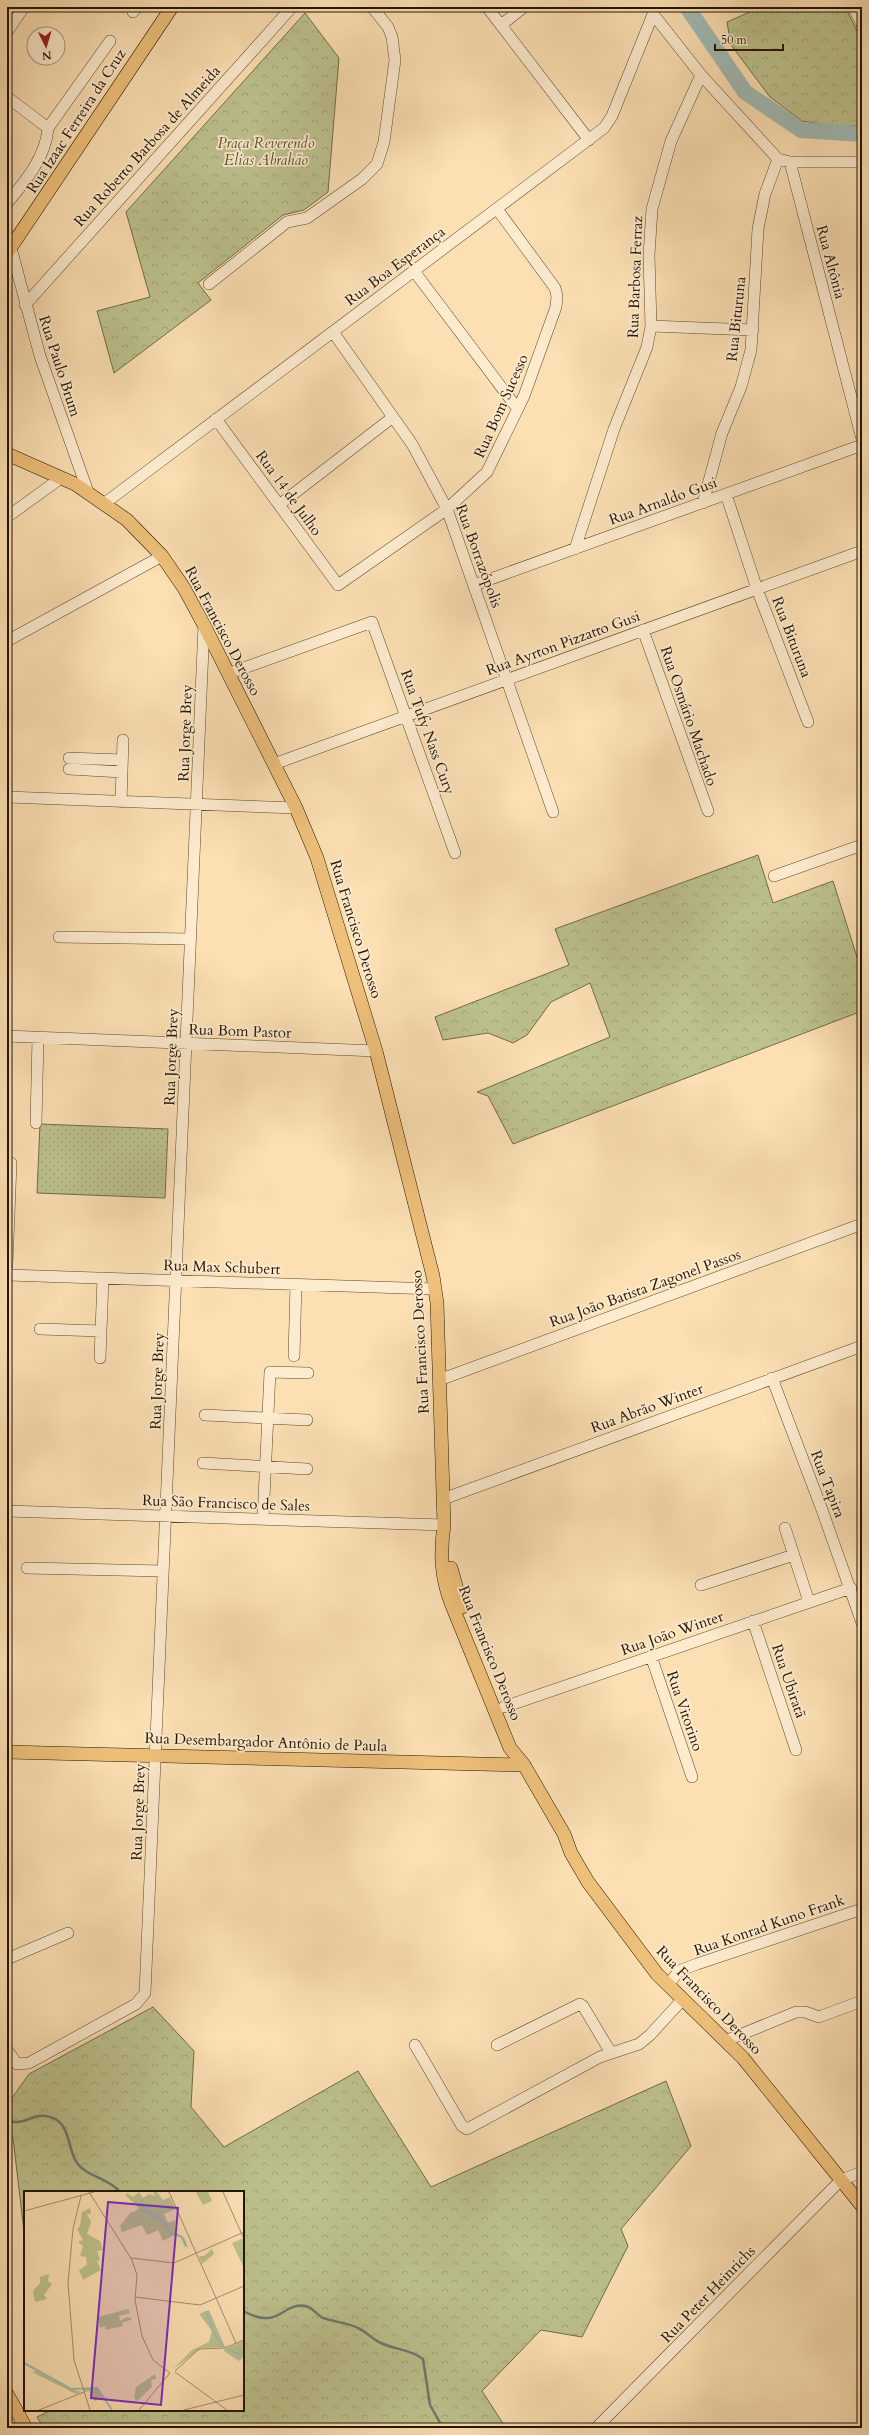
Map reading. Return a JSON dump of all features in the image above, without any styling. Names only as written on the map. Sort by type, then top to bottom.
[{"type":"main road","name":"Rua Izaac Ferreira da Cruz","points":[[9,251],[172,7]]},
{"type":"main road","name":"Rua Francisco Derosso","points":[[8,455],[61,478],[105,503],[138,530],[162,556],[184,588],[230,673],[296,808],[317,858],[376,1051],[428,1249],[435,1289],[444,1525],[457,1594],[504,1707],[519,1746],[524,1765]]},
{"type":"main road","name":"Rua Francisco Derosso","points":[[444,1525],[440,1550],[446,1588],[510,1748],[524,1765],[564,1834],[571,1853],[588,1882],[657,1974],[743,2058],[862,2206]]},
{"type":"main road","name":"Rua Desembargador Antônio de Paula","points":[[7,1752],[524,1765]]},
{"type":"main road","points":[[7,2394],[26,2428]]},
{"type":"street","points":[[7,32],[24,7]]},
{"type":"street","name":"Rua Roberto Barbosa de Almeida","points":[[25,305],[292,7]]},
{"type":"street","points":[[209,284],[287,222],[307,218],[362,179],[377,164],[384,142],[395,60],[392,37],[388,27],[372,7]]},
{"type":"street","points":[[487,7],[589,140]]},
{"type":"street","points":[[501,25],[524,7]]},
{"type":"street","points":[[853,7],[862,24]]},
{"type":"street","name":"Rua Boa Esperança","points":[[105,503],[604,128],[612,116],[653,14],[701,75]]},
{"type":"street","points":[[7,203],[35,165],[45,145],[48,128],[110,41]]},
{"type":"street","points":[[701,75],[778,159],[790,162],[862,162]]},
{"type":"street","name":"Rua Barbosa Ferraz","points":[[575,549],[614,429],[647,347],[651,326],[649,255],[652,210],[671,141],[701,75]]},
{"type":"street","points":[[7,98],[48,128]]},
{"type":"street","name":"Rua Bituruna","points":[[703,503],[722,433],[741,387],[751,350],[758,230],[765,194],[778,159]]},
{"type":"street","name":"Rua Altônia","points":[[790,162],[862,439]]},
{"type":"street","name":"Rua Bom Sucesso","points":[[338,585],[447,509],[487,472],[526,390],[554,316],[557,296],[551,282],[497,209]]},
{"type":"street","name":"Rua Paulo Brum","points":[[9,251],[55,402],[88,492]]},
{"type":"street","points":[[414,271],[517,408]]},
{"type":"street","points":[[651,326],[753,330]]},
{"type":"street","name":"Rua Borrazópolis","points":[[333,332],[423,462],[447,509],[553,812]]},
{"type":"street","points":[[279,505],[393,417]]},
{"type":"street","name":"Rua 14 de Julho","points":[[216,419],[338,585]]},
{"type":"street","name":"Rua Arnaldo Gusi","points":[[474,585],[862,445]]},
{"type":"street","points":[[7,517],[61,478]]},
{"type":"street","name":"Rua Bituruna","points":[[726,494],[757,589],[808,722]]},
{"type":"street","name":"Rua Ayrton Pizzatto Gusi","points":[[274,764],[862,551]]},
{"type":"street","points":[[7,642],[162,556]]},
{"type":"street","name":"Rua Tufy Nass Cury","points":[[230,673],[372,622],[455,853]]},
{"type":"street","name":"Rua Jorge Brey","points":[[7,2050],[14,2062],[21,2064],[29,2063],[136,2004],[143,1998],[166,1516],[204,624]]},
{"type":"street","name":"Rua Osmário Machado","points":[[644,630],[708,811]]},
{"type":"street","points":[[121,802],[123,740]]},
{"type":"street","points":[[122,760],[69,764],[122,772]]},
{"type":"street","points":[[7,797],[296,808]]},
{"type":"street","points":[[774,876],[862,844]]},
{"type":"street","points":[[59,937],[191,940]]},
{"type":"street","name":"Rua Bom Pastor","points":[[7,1036],[376,1051]]},
{"type":"street","points":[[36,1123],[38,1038]]},
{"type":"street","points":[[7,1163],[11,1163],[7,1265]]},
{"type":"street","name":"Rua João Batista Zagonel Passos","points":[[439,1380],[862,1224]]},
{"type":"street","name":"Rua Max Schubert","points":[[7,1275],[435,1289]]},
{"type":"street","points":[[100,1358],[103,1278]]},
{"type":"street","points":[[294,1356],[296,1284]]},
{"type":"street","points":[[40,1329],[101,1331]]},
{"type":"street","name":"Rua Abrão Winter","points":[[443,1499],[862,1346]]},
{"type":"street","points":[[263,1519],[270,1372],[308,1373]]},
{"type":"street","name":"Rua Tapira","points":[[772,1378],[862,1623]]},
{"type":"street","points":[[205,1415],[307,1420]]},
{"type":"street","points":[[203,1463],[307,1469]]},
{"type":"street","name":"Rua São Francisco de Sales","points":[[7,1511],[444,1525]]},
{"type":"street","points":[[785,1528],[809,1602]]},
{"type":"street","points":[[701,1585],[794,1555]]},
{"type":"street","points":[[27,1568],[163,1571]]},
{"type":"street","name":"Rua João Winter","points":[[504,1707],[850,1588]]},
{"type":"street","name":"Rua Ubiratã","points":[[753,1621],[796,1750]]},
{"type":"street","name":"Rua Vitorino","points":[[651,1656],[692,1777]]},
{"type":"street","name":"Rua Konrad Kuno Frank","points":[[668,1985],[679,1971],[862,1909]]},
{"type":"street","points":[[7,1960],[68,1933]]},
{"type":"street","points":[[415,2045],[462,2126],[467,2129],[611,2053],[639,2044],[650,2035],[683,1999]]},
{"type":"street","points":[[726,2041],[796,2012],[805,2012],[819,2017],[862,2001]]},
{"type":"street","points":[[496,2045],[580,2004],[583,2006],[611,2053]]},
{"type":"street","points":[[840,2180],[862,2172]]},
{"type":"street","name":"Rua Peter Heinrichs","points":[[596,2428],[840,2180]]},
{"type":"green space","points":[[761,7],[845,7],[862,41],[862,125],[840,127],[802,121],[770,97],[731,45],[727,22]]},
{"type":"green space","name":"Praça Reverendo Elias Abrahão","points":[[305,13],[339,58],[328,192],[304,210],[283,215],[198,283],[211,300],[114,373],[97,311],[150,297],[126,212]]},
{"type":"green space","points":[[758,855],[773,903],[833,881],[862,973],[862,1011],[513,1144],[488,1096],[477,1092],[610,1037],[590,983],[551,1002],[527,1035],[513,1043],[488,1033],[443,1040],[435,1017],[569,965],[555,929]]},
{"type":"green space","points":[[40,1124],[168,1129],[165,1198],[37,1193]]},
{"type":"green space","points":[[153,2007],[194,2051],[191,2107],[224,2147],[358,2071],[431,2187],[666,2081],[691,2146],[621,2229],[628,2246],[582,2337],[541,2330],[482,2391],[506,2428],[44,2428],[37,2417],[49,2411],[244,2411],[244,2191],[24,2191],[24,2232],[13,2138],[7,2135],[7,2105],[29,2074]]},
{"type":"waterway","points":[[687,7],[745,92],[801,130],[862,134]]},
{"type":"waterway","points":[[7,2120],[17,2122],[40,2116],[54,2118],[60,2122],[64,2128],[74,2157],[81,2168],[115,2187],[119,2191]]},
{"type":"waterway","points":[[244,2311],[265,2318],[273,2317],[291,2308],[306,2306],[311,2308],[323,2318],[354,2326],[381,2343],[408,2351],[418,2356],[423,2359],[430,2405],[443,2428]]}]
